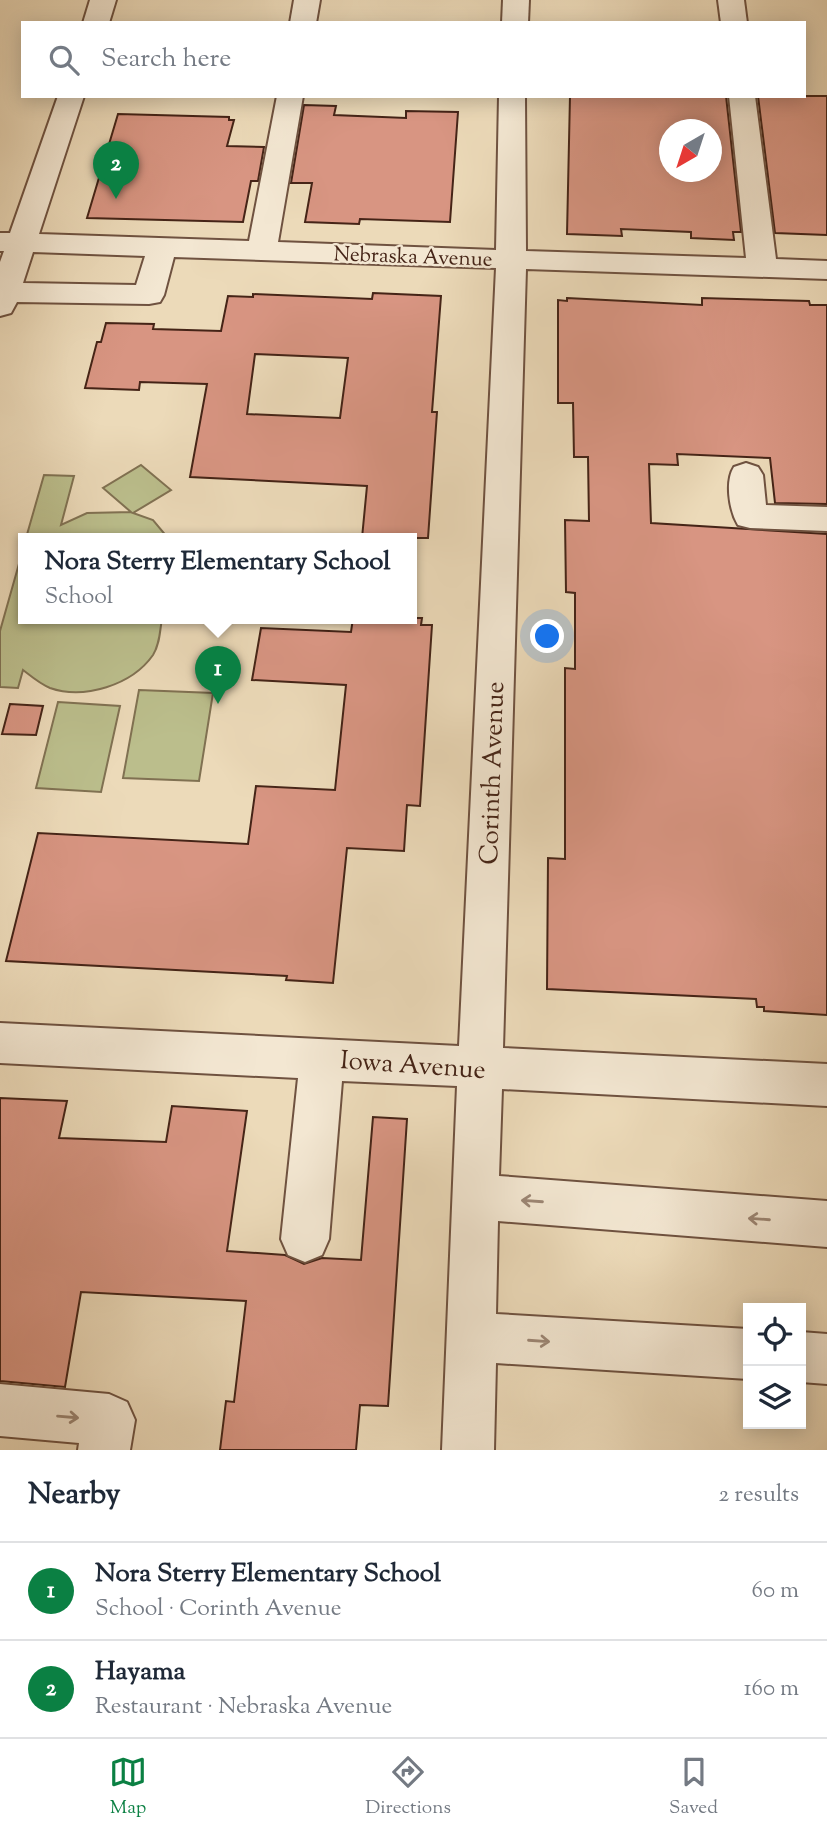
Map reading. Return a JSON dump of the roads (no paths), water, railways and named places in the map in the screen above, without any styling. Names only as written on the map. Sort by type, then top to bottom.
[{"type":"street","points":[[97,21],[103,0]]},
{"type":"street","points":[[303,21],[307,0]]},
{"type":"street","points":[[515,21],[516,0]]},
{"type":"street","points":[[731,0],[734,21]]},
{"type":"street","points":[[70,98],[11,242],[3,299],[149,295],[162,247]]},
{"type":"street","points":[[262,250],[290,98]]},
{"type":"street","name":"Corinth Avenue","points":[[468,1450],[510,260],[513,98]]},
{"type":"street","points":[[742,98],[762,267]]},
{"type":"street","name":"Nebraska Avenue","points":[[11,242],[827,270]]},
{"type":"street","points":[[746,475],[750,516],[827,519]]},
{"type":"street","name":"Iowa Avenue","points":[[0,1043],[827,1085]]},
{"type":"street","points":[[305,1239],[322,1058]]},
{"type":"street","points":[[475,1197],[827,1224]]},
{"type":"street","points":[[471,1337],[743,1354]]},
{"type":"street","points":[[806,1357],[827,1359]]},
{"type":"street","points":[[0,1410],[109,1420],[104,1450]]},
{"type":"place","name":"Hayama","points":[[116,199]]},
{"type":"place","name":"Nora Sterry Elementary School","points":[[218,704]]}]
